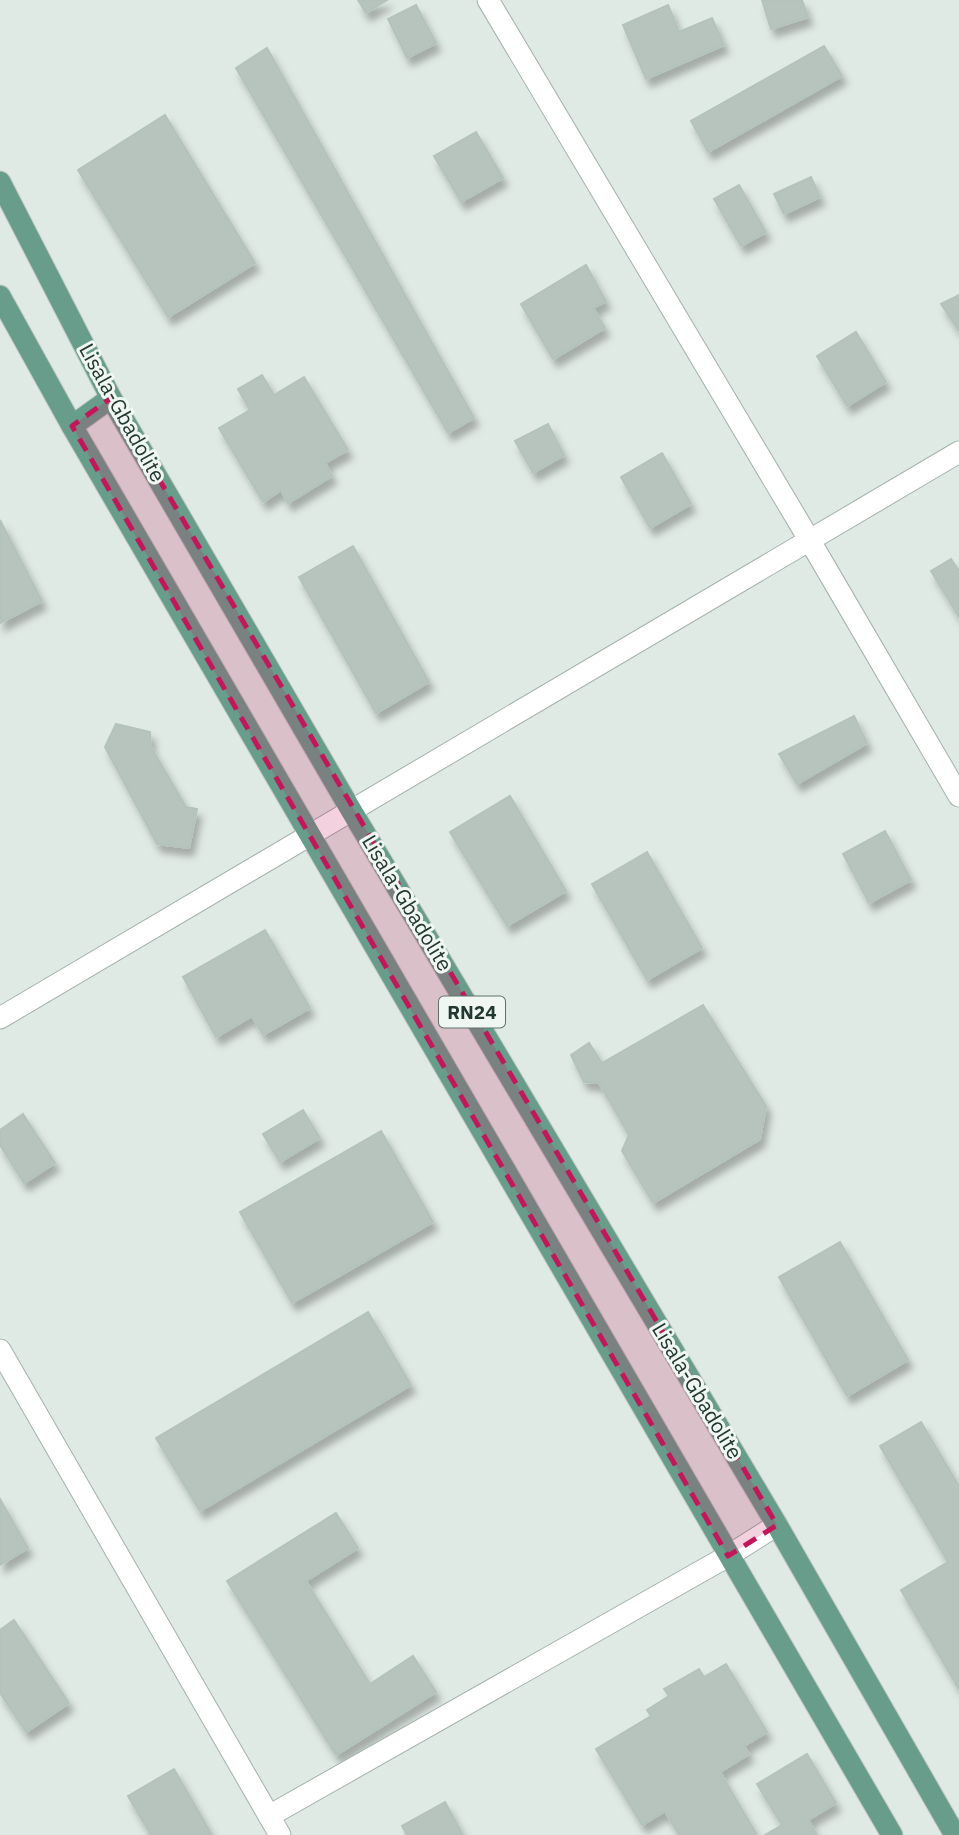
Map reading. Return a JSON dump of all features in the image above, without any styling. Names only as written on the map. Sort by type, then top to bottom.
[{"type":"main road","name":"Lisala-Gbadolite","points":[[0,182],[111,398],[351,810],[777,1525],[955,1835]]},
{"type":"main road","name":"RN24","points":[[0,296],[72,426],[892,1835]]},
{"type":"main road","points":[[72,426],[111,398]]},
{"type":"street","points":[[488,0],[959,796]]},
{"type":"street","points":[[0,1018],[959,452]]},
{"type":"street","points":[[0,1350],[280,1835]]},
{"type":"street","points":[[269,1816],[728,1556],[777,1525]]},
{"type":"highlighted area","points":[[111,398],[777,1525],[728,1556],[72,426]]},
{"type":"building","points":[[358,0],[387,0],[366,13]]},
{"type":"building","points":[[762,0],[802,0],[808,17],[771,29]]},
{"type":"building","points":[[416,5],[436,43],[407,58],[388,19]]},
{"type":"building","points":[[668,5],[679,32],[712,18],[724,45],[646,79],[623,25]]},
{"type":"building","points":[[824,46],[842,76],[708,152],[691,121]]},
{"type":"building","points":[[267,48],[474,418],[448,433],[236,68]]},
{"type":"building","points":[[165,115],[255,263],[168,317],[78,170]]},
{"type":"building","points":[[476,132],[503,178],[461,202],[434,156]]},
{"type":"building","points":[[811,177],[820,197],[784,214],[774,194]]},
{"type":"building","points":[[739,185],[766,232],[741,246],[714,199]]},
{"type":"building","points":[[586,265],[606,301],[593,308],[605,328],[553,359],[521,304]]},
{"type":"building","points":[[959,295],[959,331],[941,304]]},
{"type":"building","points":[[856,332],[886,382],[847,406],[817,356]]},
{"type":"building","points":[[262,375],[274,395],[304,377],[348,450],[325,463],[332,476],[288,503],[281,490],[263,502],[219,428],[250,410],[238,389]]},
{"type":"building","points":[[548,424],[564,455],[533,473],[515,441]]},
{"type":"building","points":[[662,453],[691,504],[650,528],[621,477]]},
{"type":"building","points":[[0,520],[42,601],[0,623]]},
{"type":"building","points":[[353,546],[429,682],[376,713],[299,577]]},
{"type":"building","points":[[951,559],[959,571],[959,617],[931,571]]},
{"type":"building","points":[[854,716],[867,743],[797,784],[779,754]]},
{"type":"building","points":[[116,724],[150,732],[151,747],[186,807],[197,809],[189,848],[157,844],[105,747]]},
{"type":"building","points":[[510,796],[566,891],[507,926],[450,832]]},
{"type":"building","points":[[885,831],[911,880],[869,903],[843,854]]},
{"type":"building","points":[[647,852],[702,948],[647,980],[592,884]]},
{"type":"building","points":[[265,930],[310,1008],[263,1035],[252,1016],[216,1037],[183,977]]},
{"type":"building","points":[[703,1005],[766,1106],[760,1139],[653,1203],[622,1151],[629,1135],[599,1083],[584,1082],[571,1055],[589,1043],[602,1063]]},
{"type":"building","points":[[303,1110],[320,1138],[280,1162],[263,1134]]},
{"type":"building","points":[[23,1114],[55,1163],[24,1183],[0,1145],[0,1130]]},
{"type":"building","points":[[381,1131],[433,1222],[292,1303],[240,1212]]},
{"type":"building","points":[[840,1242],[908,1360],[847,1396],[779,1277]]},
{"type":"building","points":[[368,1312],[411,1385],[200,1511],[156,1438]]},
{"type":"building","points":[[921,1422],[959,1486],[959,1689],[901,1590],[948,1562],[880,1446]]},
{"type":"building","points":[[0,1499],[28,1548],[0,1565]]},
{"type":"building","points":[[336,1513],[358,1548],[306,1581],[370,1684],[413,1656],[436,1692],[336,1755],[227,1581]]},
{"type":"building","points":[[14,1620],[69,1703],[26,1732],[0,1693],[0,1630]]},
{"type":"building","points":[[726,1664],[767,1732],[744,1746],[749,1754],[720,1772],[757,1835],[679,1835],[665,1811],[642,1825],[596,1749],[651,1716],[647,1710],[669,1696],[664,1689],[699,1669],[704,1677]]},
{"type":"building","points":[[807,1754],[836,1803],[808,1820],[817,1835],[765,1835],[782,1825],[757,1784]]},
{"type":"building","points":[[174,1769],[212,1835],[151,1835],[128,1796]]},
{"type":"building","points":[[445,1802],[463,1835],[407,1835],[402,1826]]}]
